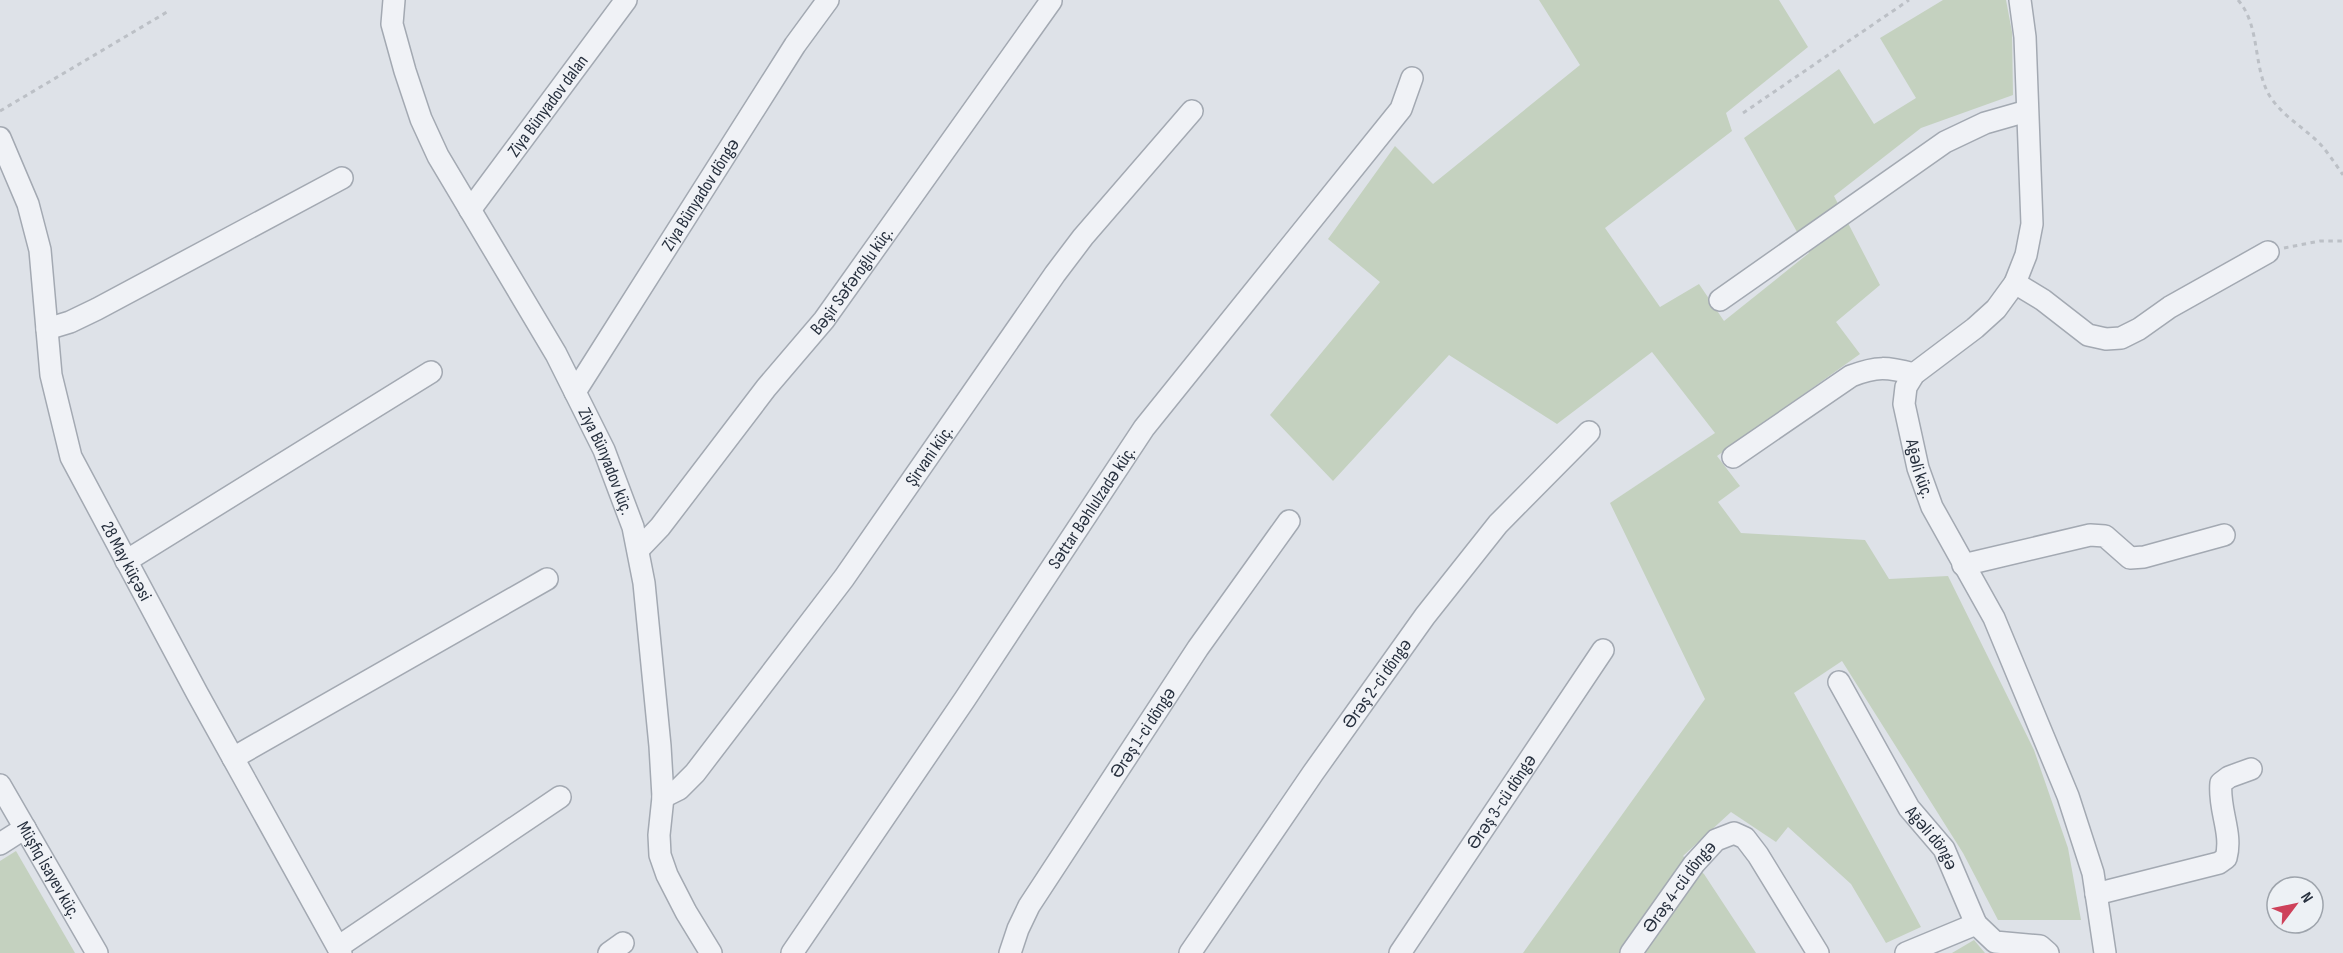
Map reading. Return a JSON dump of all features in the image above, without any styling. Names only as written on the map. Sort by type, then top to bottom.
[{"type":"street","name":"Ziya Bünyadov küç.","points":[[394,0],[392,24],[421,119],[438,156],[556,354],[604,450],[633,526],[638,550],[660,746],[663,797],[659,835],[660,855],[667,875],[686,912],[711,953]]},
{"type":"street","name":"Ziya Bünyadov dalan","points":[[470,210],[626,0]]},
{"type":"street","name":"Ziya Bünyadov döngə","points":[[575,392],[795,45],[828,0]]},
{"type":"street","points":[[1733,457],[1851,376],[1872,368],[1886,367],[1914,374],[1975,328],[1996,309],[2015,283],[2026,255],[2032,224],[2025,37],[2020,0]]},
{"type":"street","name":"Bəşir Səfəroğlu küç.","points":[[638,550],[660,527],[766,388],[824,320],[1051,1]]},
{"type":"street","name":"Səttar Bəhlulzadə küç.","points":[[792,953],[971,690],[1144,428],[1401,109],[1412,78]]},
{"type":"street","name":"Şirvani küç.","points":[[663,797],[679,789],[695,773],[844,578],[1055,274],[1083,237],[1192,111]]},
{"type":"street","points":[[1720,300],[1945,142],[1985,123],[2027,111]]},
{"type":"street","name":"28 May küçəsi","points":[[2,144],[28,204],[40,250],[51,375],[71,457],[233,758],[340,950]]},
{"type":"street","points":[[46,329],[70,322],[97,309],[342,178]]},
{"type":"street","points":[[2015,283],[2043,300],[2088,335],[2106,339],[2121,338],[2139,329],[2170,307],[2268,252]]},
{"type":"street","points":[[126,561],[431,372]]},
{"type":"street","name":"Ağəli küç.","points":[[1914,374],[1906,387],[1904,404],[1918,468],[1932,507],[1994,618],[2064,785],[2086,852],[2096,894],[2105,953]]},
{"type":"street","name":"Ərəş 2-ci döngə","points":[[1190,953],[1313,773],[1425,616],[1498,524],[1589,432]]},
{"type":"street","name":"Ərəş 1-ci döngə","points":[[1010,953],[1017,928],[1029,906],[1198,648],[1289,521]]},
{"type":"street","points":[[1963,565],[2090,535],[2105,536],[2130,558],[2144,557],[2224,535]]},
{"type":"street","points":[[233,758],[547,579]]},
{"type":"street","name":"Ərəş 3-cü döngə","points":[[1400,953],[1603,650]]},
{"type":"street","name":"Ağəli döngə","points":[[1839,682],[1909,808],[1944,849],[1976,924],[1995,942],[2040,946],[2048,953]]},
{"type":"street","points":[[2096,894],[2219,863],[2226,858],[2229,846],[2220,798],[2221,783],[2229,777],[2251,769]]},
{"type":"street","name":"Müşfiq İsayev küç.","points":[[0,785],[97,953]]},
{"type":"street","points":[[340,950],[560,797]]},
{"type":"street","points":[[0,844],[25,828]]},
{"type":"street","name":"Ərəş 4-cü döngə","points":[[1631,953],[1694,864],[1716,840],[1734,833],[1745,838],[1758,855],[1818,953]]},
{"type":"street","points":[[1906,953],[1976,924]]},
{"type":"path","points":[[1743,113],[1909,0]]},
{"type":"path","points":[[2238,0],[2243,5],[2252,27],[2259,67],[2268,93],[2284,114],[2321,145],[2343,175]]},
{"type":"path","points":[[0,111],[167,12]]},
{"type":"path","points":[[2268,252],[2320,241],[2343,241]]},
{"type":"green space","points":[[1539,0],[1779,0],[1808,47],[1726,113],[1732,131],[1605,228],[1660,307],[1699,284],[1724,321],[1809,253],[1744,138],[1839,69],[1874,124],[1916,98],[1880,38],[1943,0],[2006,0],[2012,32],[2013,95],[1921,128],[1834,196],[1880,285],[1836,322],[1860,354],[1717,456],[1740,486],[1718,502],[1741,533],[1865,540],[1889,579],[1948,576],[2034,750],[2068,848],[2081,920],[1998,920],[1963,853],[1842,661],[1794,693],[1921,927],[1886,943],[1851,884],[1788,827],[1776,842],[1731,812],[1683,856],[1704,874],[1756,953],[1523,953],[1705,699],[1610,503],[1715,433],[1652,352],[1557,424],[1449,355],[1333,481],[1270,415],[1380,282],[1328,239],[1395,146],[1433,184],[1580,65]]},
{"type":"green space","points":[[16,851],[75,953],[0,953],[0,861]]},
{"type":"green space","points":[[1974,940],[1985,953],[1952,953]]}]
